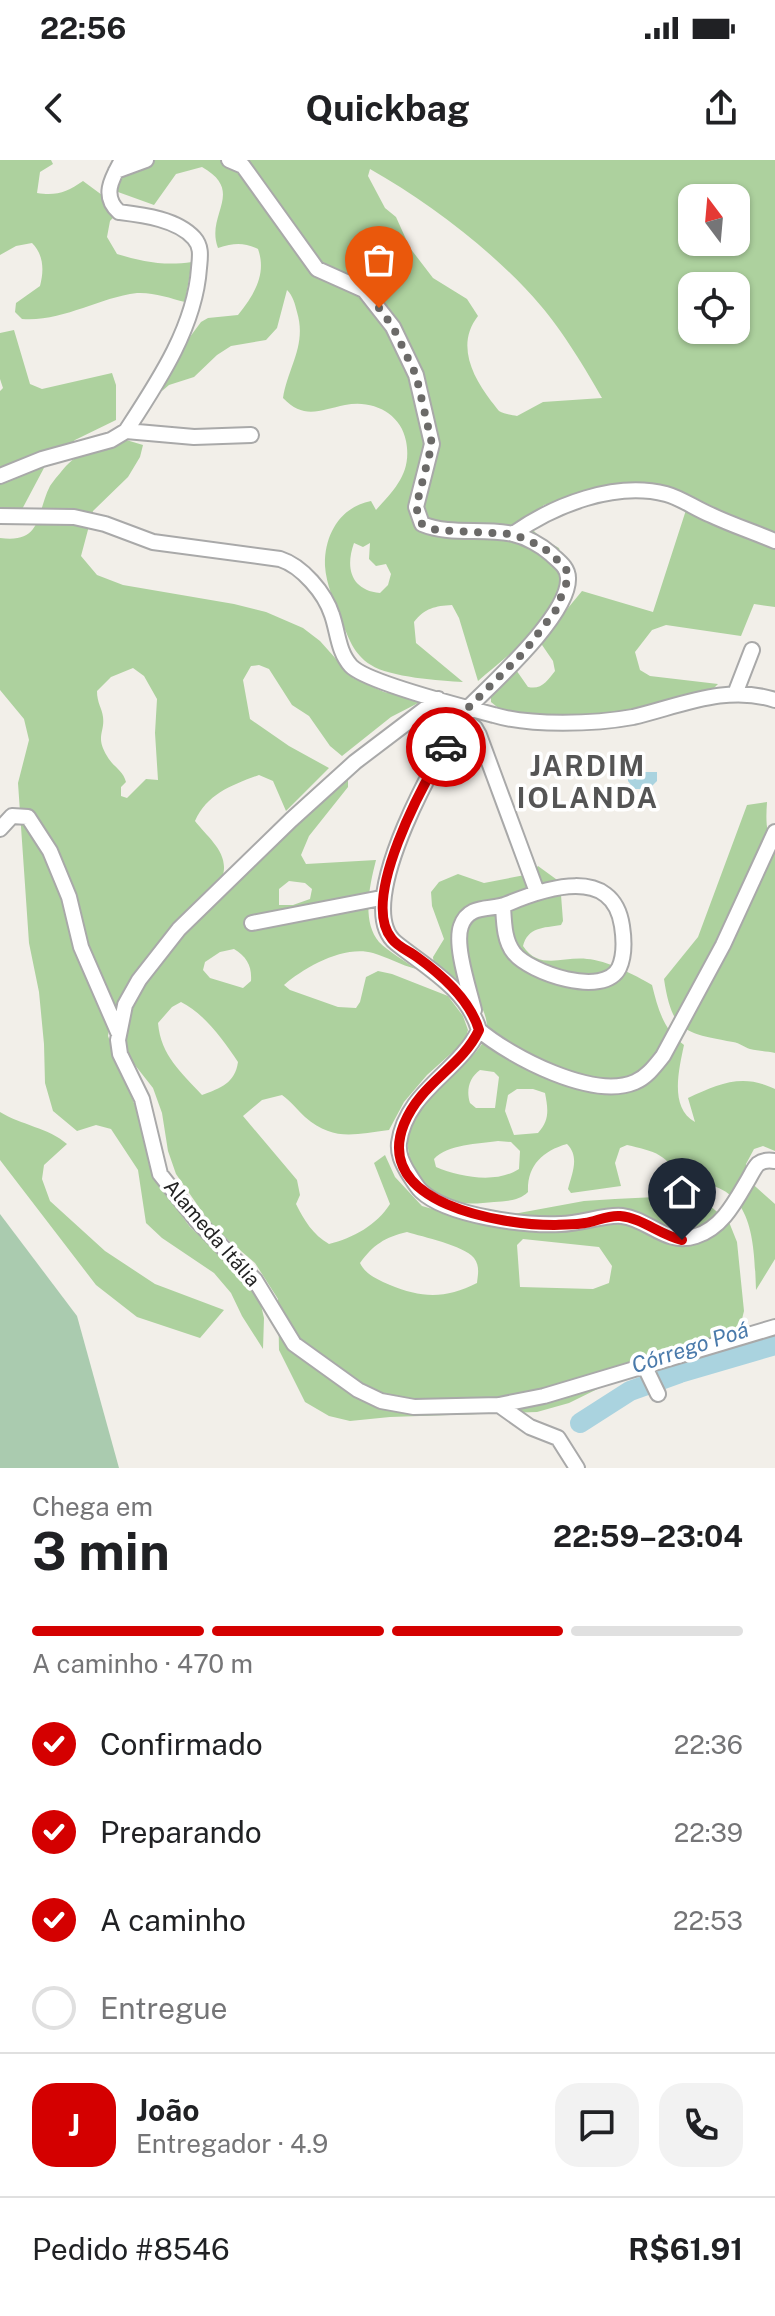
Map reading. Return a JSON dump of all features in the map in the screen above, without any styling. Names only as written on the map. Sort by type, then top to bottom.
[{"type":"street","points":[[0,476],[42,459],[111,440],[126,431],[191,317],[197,295],[200,250],[192,236],[166,221],[119,212],[109,196],[109,185],[119,165],[146,160]]},
{"type":"street","points":[[229,160],[243,166],[317,269],[364,290],[393,327],[416,375],[432,444],[416,507],[422,524],[436,530],[513,534],[543,547],[566,568],[568,579],[565,592],[556,610],[524,652],[465,713],[434,767],[393,854],[381,898],[382,919],[393,941],[440,975],[477,1024],[501,1048],[530,1065],[594,1084],[636,1082],[663,1056],[723,945],[775,832]]},
{"type":"street","points":[[126,431],[194,437],[251,435]]},
{"type":"street","points":[[513,534],[552,511],[612,493],[633,491],[670,495],[775,541]]},
{"type":"street","points":[[0,516],[74,517],[105,524],[153,542],[293,563],[322,595],[332,612],[344,656],[353,668],[372,679],[438,699],[465,713],[520,720],[604,722],[709,696],[735,694],[775,700]]},
{"type":"street","points":[[735,694],[752,650]]},
{"type":"street","points":[[118,1033],[125,1005],[139,980],[179,929],[355,762],[438,699]]},
{"type":"street","points":[[465,713],[479,735],[537,892]]},
{"type":"street","name":"Alameda Itália","points":[[0,829],[12,816],[28,817],[50,851],[69,897],[81,947],[118,1033],[120,1054],[142,1099],[160,1174],[197,1221],[255,1280],[294,1344],[358,1390],[381,1401],[414,1407],[499,1405],[647,1370],[775,1327]]},
{"type":"street","points":[[503,906],[510,946],[515,955],[531,966],[583,983],[602,981],[617,972],[624,943],[622,922],[609,894],[595,888],[537,892],[503,906],[478,908],[464,918],[459,930],[460,948],[477,1024],[466,1053],[421,1095],[405,1124],[399,1143],[400,1159],[421,1192],[444,1204],[505,1221],[535,1225],[583,1223],[622,1216],[682,1240],[709,1230],[730,1211],[757,1165],[767,1160],[775,1161]]},
{"type":"street","points":[[252,923],[381,898]]},
{"type":"street","points":[[647,1370],[658,1394]]},
{"type":"street","points":[[499,1405],[523,1423],[558,1438],[577,1468]]},
{"type":"green space","points":[[0,160],[51,160],[53,164],[40,172],[37,193],[62,192],[83,181],[121,209],[110,221],[107,237],[117,254],[154,262],[192,262],[185,302],[137,293],[52,317],[22,319],[15,312],[16,303],[40,286],[42,263],[32,243],[16,246],[0,255]]},
{"type":"green space","points":[[117,160],[775,160],[775,534],[678,492],[619,487],[544,505],[530,517],[530,527],[541,538],[559,548],[563,569],[561,588],[541,624],[526,639],[478,681],[459,618],[452,605],[440,606],[426,611],[414,622],[416,643],[463,682],[402,675],[371,665],[356,651],[341,620],[327,580],[325,555],[331,533],[343,516],[360,504],[371,501],[376,510],[396,487],[407,462],[403,431],[392,416],[375,406],[355,404],[312,412],[298,409],[283,398],[300,335],[295,306],[287,290],[277,328],[266,340],[231,346],[194,377],[169,385],[162,391],[172,361],[201,322],[208,318],[238,315],[244,307],[260,276],[260,258],[258,249],[248,245],[218,248],[216,225],[223,195],[215,176],[202,167],[176,174],[154,205],[118,192],[109,180]],"holes":[[[370,169],[416,197],[504,267],[549,315],[602,398],[543,402],[517,416],[499,411],[478,381],[469,360],[468,338],[478,316],[467,299],[433,278],[410,248],[396,217],[385,208],[368,176]],[[354,543],[363,547],[370,543],[369,559],[376,566],[386,564],[391,574],[388,585],[380,593],[362,587],[353,576],[350,561]]]},
{"type":"green space","points":[[14,330],[30,384],[42,389],[112,373],[116,385],[116,420],[75,440],[45,466],[19,515],[0,518],[0,391],[3,388],[0,379],[0,333]]},
{"type":"green space","points":[[123,439],[143,445],[128,477],[93,511],[81,556],[97,575],[123,585],[266,612],[303,628],[320,641],[353,678],[384,692],[424,700],[391,717],[342,756],[330,746],[309,716],[292,705],[269,669],[251,666],[243,680],[250,719],[329,768],[286,811],[273,781],[259,775],[230,787],[206,804],[195,821],[221,854],[222,878],[150,952],[112,1012],[108,1036],[139,1116],[161,1187],[190,1227],[257,1288],[264,1318],[263,1349],[231,1293],[214,1273],[162,1238],[146,1223],[138,1170],[111,1129],[96,1125],[77,1131],[53,1111],[45,1083],[39,992],[29,943],[18,783],[29,740],[24,719],[0,690],[0,538],[14,539],[31,531],[50,486],[72,461],[85,452]],"holes":[[[133,668],[144,676],[157,699],[155,733],[158,780],[146,779],[127,798],[121,796],[125,778],[103,749],[103,717],[97,691],[111,677]]]},
{"type":"green space","points":[[686,510],[775,546],[775,607],[754,604],[741,636],[666,625],[652,630],[635,652],[640,670],[650,676],[718,684],[713,689],[643,708],[604,714],[541,715],[502,711],[491,702],[491,689],[514,667],[528,687],[533,688],[541,686],[555,671],[553,661],[540,642],[582,591],[653,612]]},
{"type":"green space","points":[[348,772],[348,787],[309,836],[301,855],[306,864],[376,860],[368,902],[373,933],[383,946],[416,969],[373,953],[350,952],[314,965],[284,985],[338,1007],[356,1008],[366,977],[378,971],[392,974],[448,996],[463,1016],[468,1030],[465,1041],[427,1075],[404,1102],[389,1130],[335,1133],[316,1125],[282,1095],[262,1100],[243,1116],[297,1180],[300,1195],[296,1204],[318,1236],[329,1244],[347,1238],[364,1230],[385,1212],[390,1204],[374,1163],[385,1155],[395,1177],[422,1206],[464,1218],[503,1216],[584,1201],[676,1196],[709,1205],[729,1222],[737,1242],[744,1311],[739,1331],[628,1374],[569,1403],[537,1412],[350,1421],[329,1416],[305,1402],[279,1350],[278,1299],[255,1263],[212,1226],[176,1174],[153,1088],[127,1055],[123,1043],[137,993],[164,956],[253,861]],"holes":[[[289,881],[305,883],[312,889],[310,899],[293,905],[279,905],[279,889]],[[234,949],[248,962],[251,981],[243,988],[210,978],[203,970],[205,962],[220,952]],[[181,1002],[198,1013],[238,1062],[234,1075],[226,1084],[202,1095],[173,1063],[163,1045],[158,1023]],[[407,1232],[469,1253],[476,1261],[477,1283],[455,1292],[434,1295],[412,1292],[377,1279],[360,1263],[370,1251],[392,1236]],[[523,1239],[599,1247],[612,1266],[609,1283],[593,1289],[520,1287],[517,1245]]]},
{"type":"green space","points":[[767,802],[766,820],[775,847],[775,1053],[703,1036],[683,1027],[671,1010],[664,979],[698,937],[747,805]]},
{"type":"green space","points":[[538,866],[560,882],[563,921],[561,925],[532,932],[523,946],[529,954],[544,960],[603,962],[652,985],[666,1025],[684,1045],[678,1087],[687,1116],[695,1122],[688,1098],[720,1085],[741,1081],[775,1089],[775,1151],[763,1146],[754,1149],[746,1164],[747,1179],[775,1204],[775,1259],[756,1290],[750,1230],[735,1200],[722,1189],[678,1183],[671,1166],[653,1152],[627,1145],[620,1148],[615,1163],[621,1186],[571,1193],[568,1189],[574,1160],[567,1144],[543,1155],[533,1167],[528,1192],[524,1195],[516,1199],[471,1204],[445,1198],[435,1192],[425,1184],[412,1164],[408,1140],[420,1107],[473,1056],[487,1029],[486,1018],[477,999],[434,966],[433,957],[444,939],[432,906],[431,892],[439,882],[458,874],[484,883],[530,874]],"holes":[[[480,1070],[494,1072],[499,1077],[495,1108],[476,1108],[470,1103],[469,1085]],[[517,1089],[545,1093],[547,1114],[545,1124],[538,1133],[514,1135],[505,1111],[508,1095]],[[511,1142],[520,1151],[519,1169],[489,1178],[456,1174],[436,1167],[434,1159],[440,1154],[464,1146]]]},
{"type":"green space","points":[[0,1112],[52,1134],[67,1144],[44,1165],[42,1179],[50,1201],[105,1251],[155,1284],[224,1310],[200,1338],[137,1317],[96,1285],[0,1160]]},
{"type":"green space","points":[[0,1214],[77,1316],[119,1468],[0,1468]]},
{"type":"water","points":[[628,772],[657,772],[657,781],[649,789],[634,789],[628,781]]},
{"type":"waterway","name":"Córrego Poá","points":[[580,1423],[630,1391],[775,1345]]},
{"type":"way so far","points":[[379,308],[393,327],[416,375],[432,444],[416,507],[422,524],[436,530],[513,534],[543,547],[566,568],[568,579],[556,610],[524,652],[468,708],[446,747]]},
{"type":"district","name":"JARDIM IOLANDA","points":[[588,781]]},
{"type":"route","points":[[446,747],[393,854],[381,898],[382,919],[393,941],[440,975],[462,999],[479,1030],[466,1053],[421,1095],[405,1124],[399,1143],[400,1159],[421,1192],[455,1208],[535,1225],[583,1223],[622,1216],[682,1240]]}]
